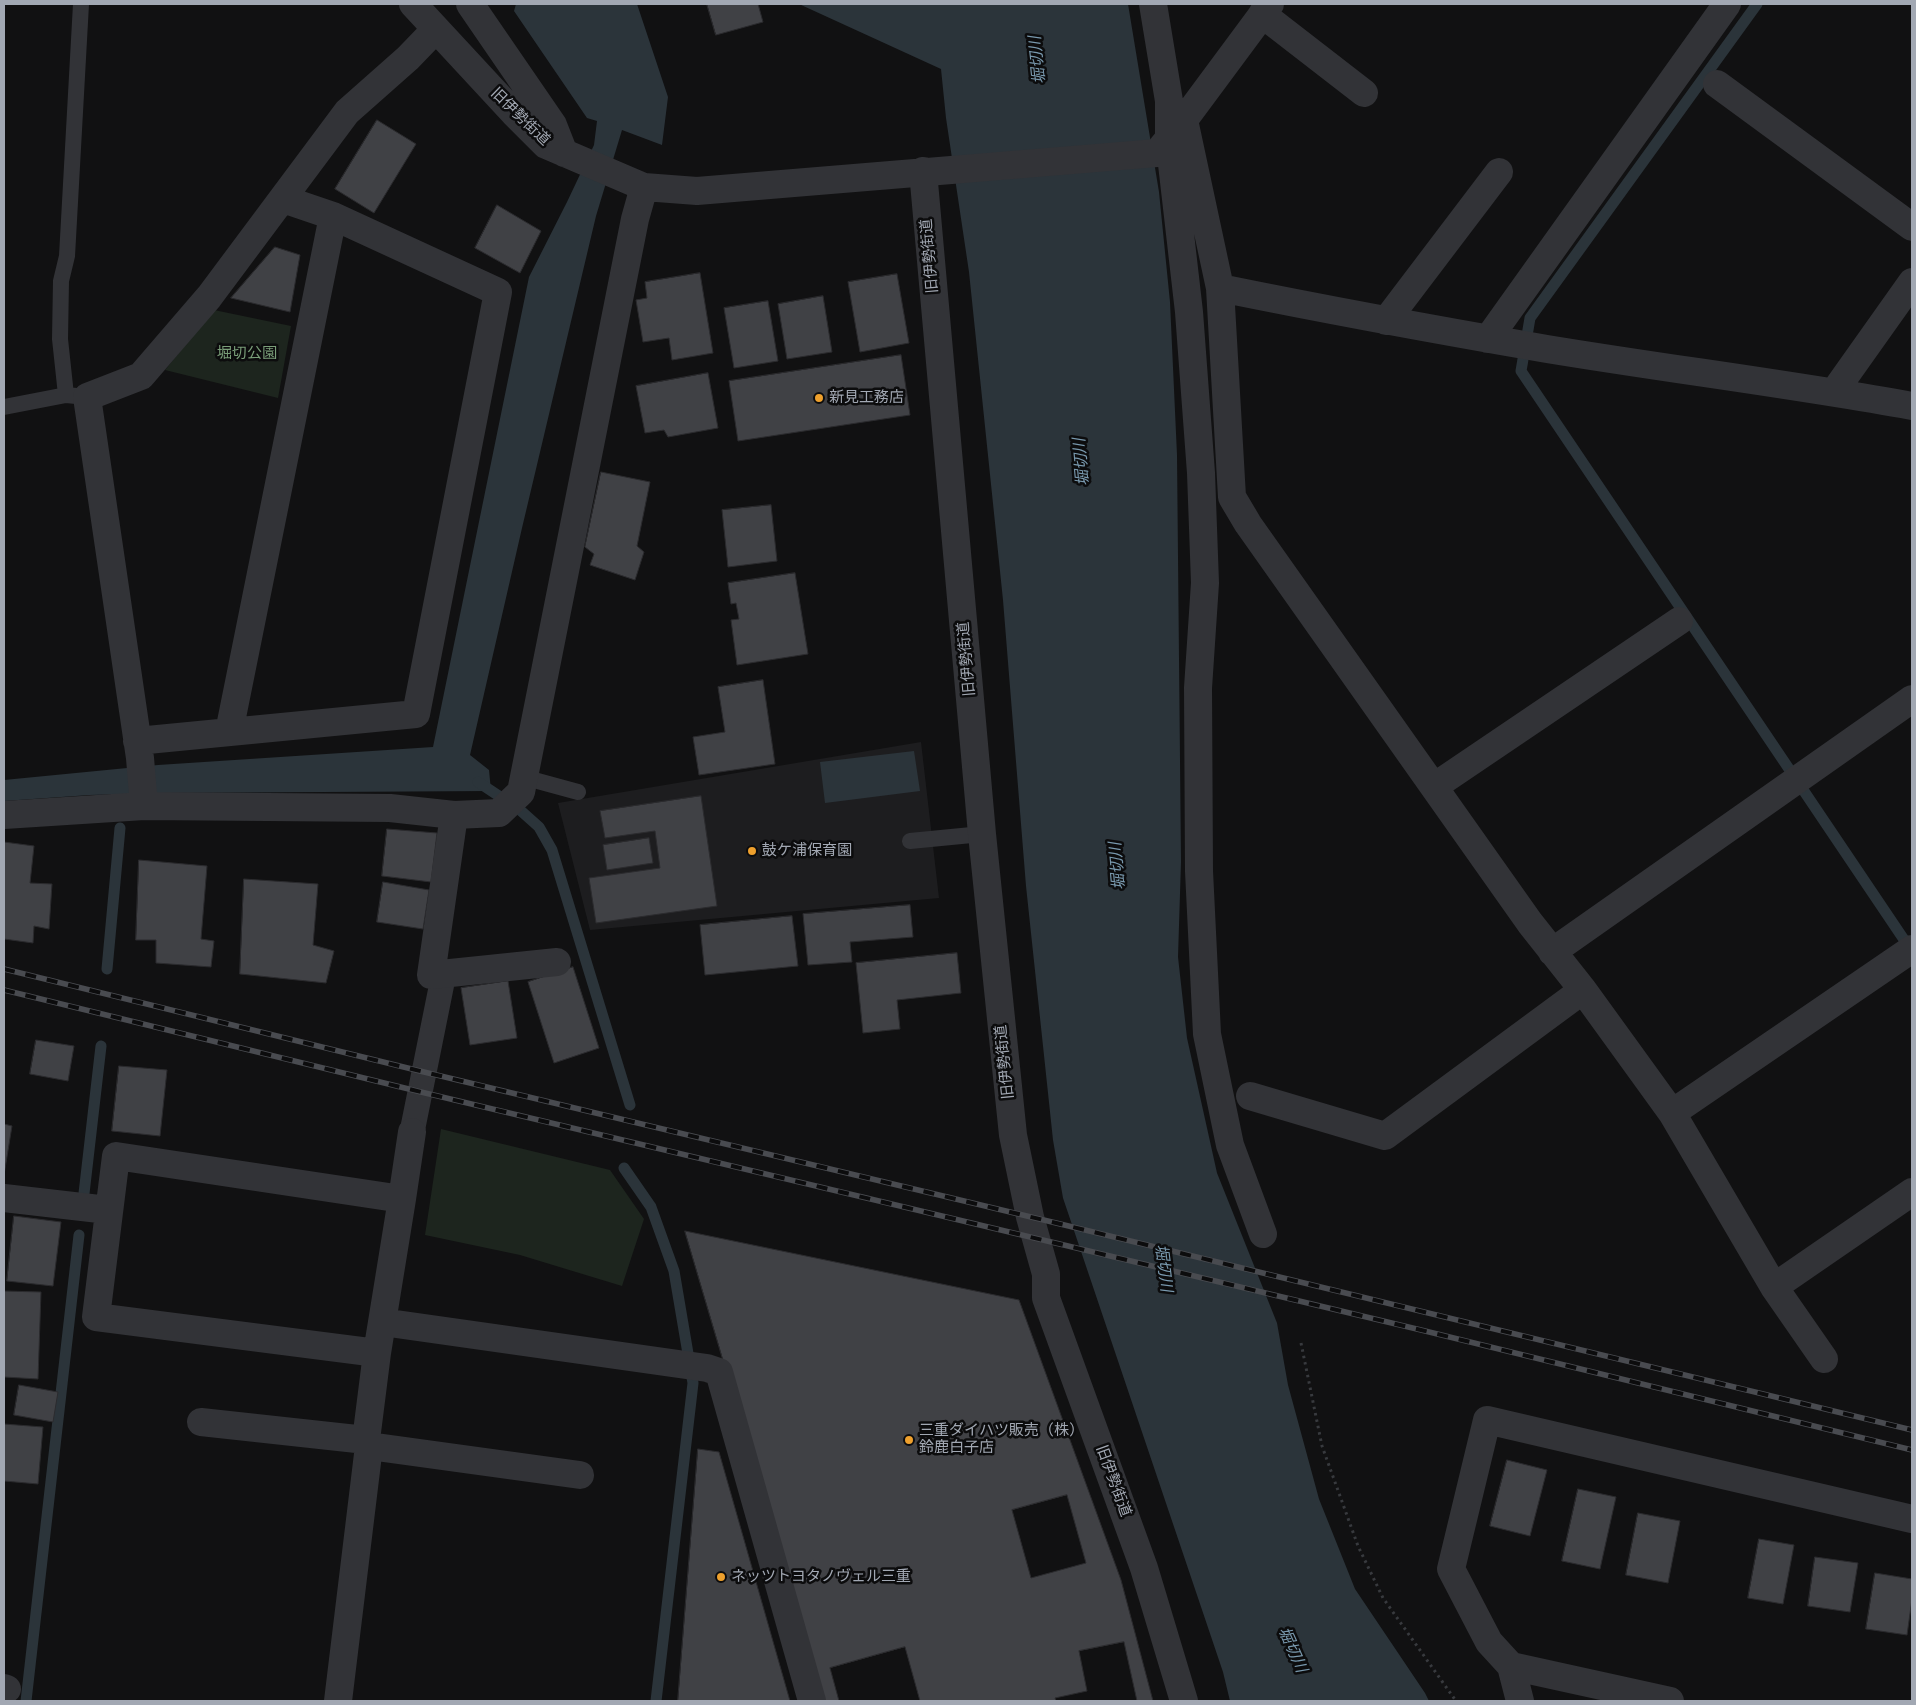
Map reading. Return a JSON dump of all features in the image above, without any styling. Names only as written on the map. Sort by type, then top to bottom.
[{"type":"street","name":"旧伊勢街道","points":[[413,4],[514,114],[546,145],[637,185],[697,191],[923,171],[982,834],[1013,1135],[1030,1217],[1046,1274],[1046,1298],[1144,1568],[1184,1701]]},
{"type":"street","points":[[470,4],[572,156]]},
{"type":"street","points":[[1153,4],[1169,101],[1170,137],[1188,312],[1201,472],[1204,583],[1198,688],[1199,861],[1207,1034],[1230,1145],[1263,1234]]},
{"type":"street","points":[[1495,340],[1727,4]]},
{"type":"street","points":[[923,171],[1170,137],[1266,9],[1364,93]]},
{"type":"street","points":[[144,806],[139,749],[76,396],[141,376],[209,297],[348,112],[408,58],[435,30]]},
{"type":"street","points":[[1717,84],[1912,226]]},
{"type":"street","points":[[1170,137],[1220,288],[1232,497],[1248,524],[1530,923],[1583,990],[1672,1113],[1774,1287],[1824,1359]]},
{"type":"street","points":[[1386,321],[1499,172]]},
{"type":"street","points":[[4,815],[144,806],[390,808],[454,815],[499,813],[522,785],[635,219],[637,185]]},
{"type":"street","points":[[139,749],[229,732],[416,714],[498,292],[333,216],[282,199]]},
{"type":"street","points":[[229,732],[333,216]]},
{"type":"street","points":[[1834,392],[1912,282]]},
{"type":"street","points":[[1220,288],[1386,321],[1495,340],[1834,392],[1912,406]]},
{"type":"street","points":[[1435,786],[1679,621]]},
{"type":"street","points":[[1552,952],[1912,699]]},
{"type":"street","points":[[454,815],[431,975],[557,962]]},
{"type":"street","points":[[1672,1113],[1909,952]]},
{"type":"street","points":[[338,1701],[377,1353],[412,1132],[444,973]]},
{"type":"street","points":[[1250,1096],[1385,1136],[1583,990]]},
{"type":"street","points":[[377,1353],[96,1317],[116,1156],[402,1199]]},
{"type":"street","points":[[1774,1287],[1912,1192]]},
{"type":"street","points":[[4,1198],[108,1210]]},
{"type":"street","points":[[382,1322],[707,1368],[719,1372],[812,1701]]},
{"type":"street","points":[[1520,1701],[1511,1666],[1489,1642],[1451,1569],[1487,1420],[1912,1519]]},
{"type":"street","points":[[201,1422],[367,1443],[580,1475]]},
{"type":"street","points":[[1511,1666],[1670,1701]]},
{"type":"lane","points":[[4,407],[76,396],[60,339],[61,281],[67,256],[81,4]]},
{"type":"lane","points":[[522,785],[578,792]]},
{"type":"lane","points":[[910,841],[982,834]]},
{"type":"path","points":[[1301,1343],[1322,1446],[1358,1546],[1383,1598],[1456,1701]]},
{"type":"shaded area","name":"鼓ケ浦保育園","points":[[921,742],[939,898],[590,930],[558,803]]},
{"type":"green space","name":"堀切公園","points":[[214,310],[291,326],[278,398],[165,370]]},
{"type":"green space","points":[[441,1129],[610,1170],[644,1219],[622,1286],[520,1255],[425,1235]]},
{"type":"water","points":[[516,4],[637,4],[668,97],[662,145],[622,130],[596,216],[470,755],[489,770],[491,791],[159,793],[90,795],[4,801],[4,780],[158,765],[433,747],[529,277],[594,145],[597,121],[587,118],[514,11]]},
{"type":"water","name":"堀切川","points":[[799,4],[1128,4],[1159,192],[1170,302],[1177,455],[1181,862],[1178,957],[1187,1038],[1217,1173],[1277,1323],[1288,1385],[1319,1499],[1355,1589],[1429,1701],[1230,1701],[1223,1672],[1063,1198],[1053,1140],[1026,886],[1003,600],[969,272],[946,118],[941,69]]},
{"type":"water","points":[[914,751],[920,791],[825,803],[820,762]]},
{"type":"building","points":[[707,4],[758,4],[763,22],[716,35]]},
{"type":"building","points":[[377,120],[416,144],[374,213],[335,189]]},
{"type":"building","points":[[497,205],[541,231],[520,273],[475,248]]},
{"type":"building","points":[[275,247],[300,255],[290,312],[231,298]]},
{"type":"building","points":[[700,273],[713,353],[672,360],[669,338],[643,342],[636,300],[647,298],[645,282]]},
{"type":"building","points":[[897,274],[909,343],[860,352],[848,282]]},
{"type":"building","points":[[823,296],[832,352],[787,359],[778,304]]},
{"type":"building","points":[[768,301],[778,361],[734,368],[724,308]]},
{"type":"building","name":"新見工務店","points":[[901,355],[910,415],[738,441],[729,381]]},
{"type":"building","points":[[708,373],[718,428],[668,437],[664,430],[645,433],[636,386]]},
{"type":"building","points":[[601,472],[650,482],[637,546],[644,552],[635,580],[590,565],[594,554],[585,547]]},
{"type":"building","points":[[771,505],[777,561],[728,567],[722,510]]},
{"type":"building","points":[[795,573],[808,654],[737,665],[731,620],[739,619],[736,603],[731,604],[728,583]]},
{"type":"building","points":[[763,680],[775,764],[699,775],[693,737],[725,732],[718,687]]},
{"type":"building","points":[[701,796],[717,906],[596,923],[589,878],[660,868],[655,831],[605,838],[600,811]]},
{"type":"building","points":[[387,829],[437,833],[431,882],[382,876]]},
{"type":"building","points":[[649,838],[653,863],[607,870],[603,845]]},
{"type":"building","points":[[4,842],[34,846],[30,883],[52,884],[49,929],[34,926],[33,943],[4,939]]},
{"type":"building","points":[[139,860],[207,866],[201,939],[214,941],[211,967],[156,963],[156,940],[136,940]]},
{"type":"building","points":[[244,879],[318,884],[313,945],[334,951],[326,983],[240,974]]},
{"type":"building","points":[[383,882],[429,890],[423,929],[377,922]]},
{"type":"building","points":[[910,905],[913,937],[850,942],[852,962],[808,965],[803,914]]},
{"type":"building","points":[[792,916],[798,966],[705,975],[700,925]]},
{"type":"building","points":[[957,953],[961,993],[897,1000],[900,1029],[863,1033],[856,963]]},
{"type":"building","points":[[573,967],[599,1048],[554,1063],[528,982]]},
{"type":"building","points":[[508,981],[517,1038],[470,1045],[461,988]]},
{"type":"building","points":[[36,1040],[74,1046],[68,1081],[30,1074]]},
{"type":"building","points":[[119,1066],[167,1070],[160,1136],[112,1131]]},
{"type":"building","points":[[4,1124],[12,1126],[4,1175]]},
{"type":"building","points":[[14,1216],[61,1222],[53,1286],[7,1281]]},
{"type":"building","name":"三重ダイハツ販売（株） 鈴鹿白子店","points":[[685,1231],[1019,1300],[1121,1580],[1153,1701],[824,1701]]},
{"type":"building","points":[[4,1291],[41,1292],[38,1379],[4,1377]]},
{"type":"building","points":[[19,1385],[58,1392],[53,1422],[14,1415]]},
{"type":"building","points":[[4,1424],[43,1427],[38,1484],[4,1481]]},
{"type":"building","name":"ネッツトヨタノヴェル三重","points":[[698,1449],[719,1452],[790,1701],[678,1701]]},
{"type":"building","points":[[1507,1460],[1547,1470],[1530,1536],[1490,1526]]},
{"type":"building","points":[[1578,1489],[1616,1497],[1600,1569],[1562,1561]]},
{"type":"building","points":[[1067,1495],[1086,1563],[1031,1578],[1012,1510]]},
{"type":"building","points":[[1638,1513],[1680,1521],[1668,1583],[1626,1575]]},
{"type":"building","points":[[1759,1539],[1794,1545],[1783,1604],[1748,1598]]},
{"type":"building","points":[[1815,1557],[1858,1563],[1850,1612],[1808,1606]]},
{"type":"building","points":[[1875,1573],[1912,1579],[1912,1599],[1907,1635],[1866,1629]]},
{"type":"building","points":[[1124,1642],[1137,1701],[1056,1701],[1055,1698],[1087,1691],[1079,1651]]},
{"type":"building","points":[[905,1647],[920,1701],[839,1701],[830,1668]]},
{"type":"waterway","points":[[1757,4],[1530,318],[1521,371],[1911,950]]},
{"type":"waterway","points":[[478,782],[520,810],[539,827],[552,850],[630,1105]]},
{"type":"waterway","points":[[107,969],[120,828]]},
{"type":"waterway","points":[[83,1202],[101,1046]]},
{"type":"waterway","points":[[624,1168],[651,1207],[674,1271],[693,1383],[656,1701]]},
{"type":"waterway","points":[[26,1701],[79,1235]]},
{"type":"railway","points":[[4,969],[1912,1430]]},
{"type":"railway","points":[[4,990],[421,1092],[1421,1330],[1912,1450]]},
{"type":"place","name":"新見工務店","points":[[819,398]]},
{"type":"place","name":"鼓ケ浦保育園","points":[[752,851]]},
{"type":"place","name":"三重ダイハツ販売（株） 鈴鹿白子店","points":[[909,1440]]},
{"type":"place","name":"ネッツトヨタノヴェル三重","points":[[721,1577]]}]
